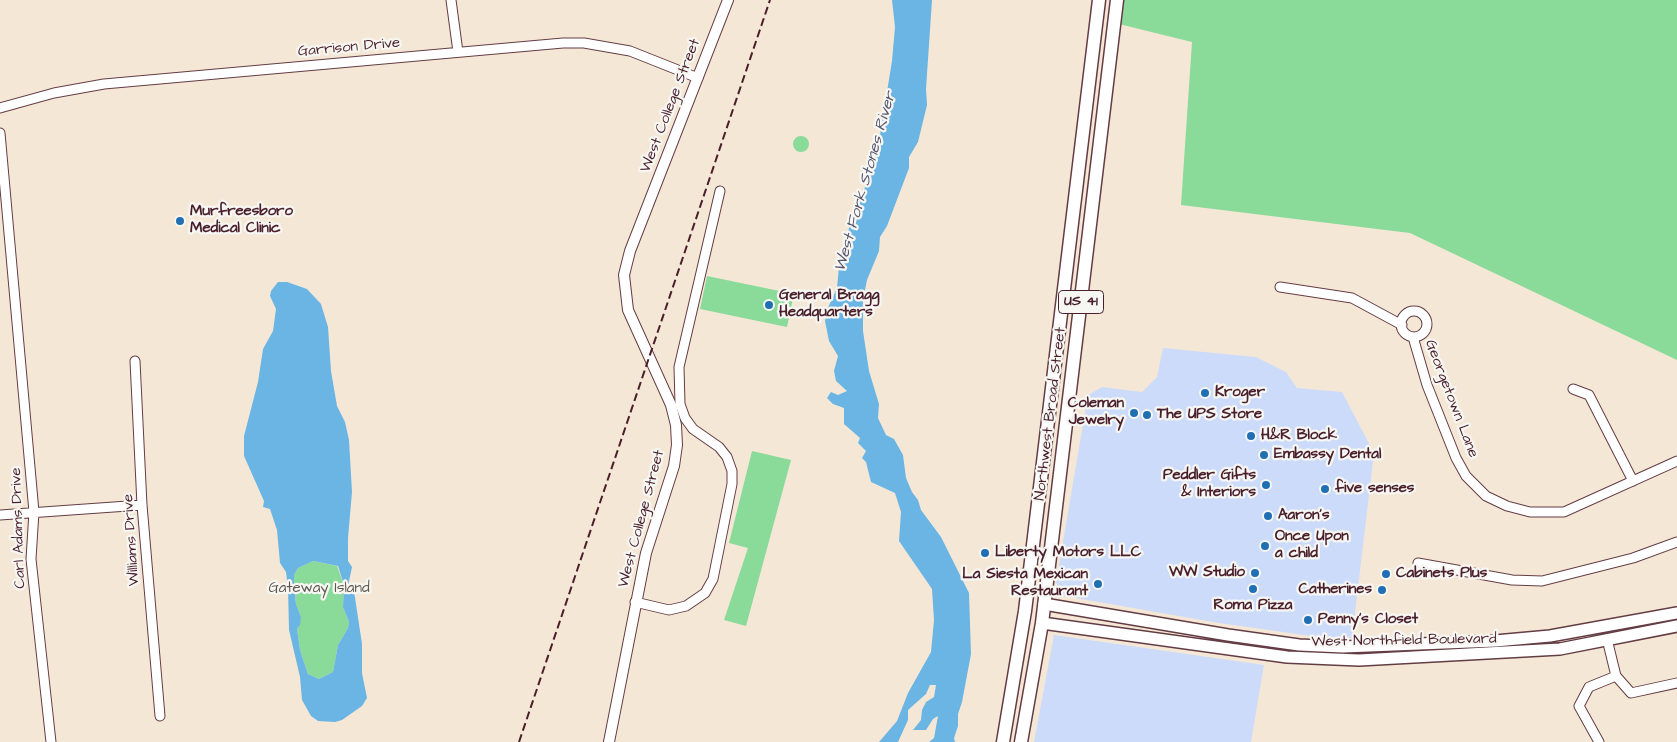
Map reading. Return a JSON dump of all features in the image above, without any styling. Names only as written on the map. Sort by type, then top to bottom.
[{"type":"main road","name":"Northwest Broad Street","points":[[1003,742],[1026,611],[1099,0]]},
{"type":"main road","name":"Northwest Broad Street","points":[[1021,742],[1042,623],[1117,0]]},
{"type":"main road","points":[[1097,22],[1114,23]]},
{"type":"main road","points":[[1068,261],[1085,263]]},
{"type":"main road","points":[[1057,351],[1074,354]]},
{"type":"main road","points":[[1049,418],[1066,420]]},
{"type":"main road","points":[[1026,611],[1044,604]]},
{"type":"main road","name":"West Northfield Boulevard","points":[[1044,604],[1299,645],[1343,647],[1507,640],[1550,636],[1677,613]]},
{"type":"main road","points":[[1026,611],[1042,623]]},
{"type":"main road","name":"West Northfield Boulevard","points":[[1042,623],[1319,659],[1359,660],[1560,649],[1677,626]]},
{"type":"main road","points":[[1507,640],[1507,653]]},
{"type":"street","points":[[451,0],[458,52]]},
{"type":"street","name":"West College Street","points":[[609,742],[646,553],[674,466],[677,446],[671,405],[628,310],[624,275],[630,251],[728,0]]},
{"type":"street","name":"Garrison Drive","points":[[0,108],[54,93],[104,84],[458,52],[584,43],[630,51],[698,78]]},
{"type":"street","name":"Carl Adams Drive","points":[[0,133],[34,512],[31,559],[51,742]]},
{"type":"street","points":[[636,602],[669,610],[686,606],[705,593],[713,579],[732,484],[732,471],[727,457],[719,446],[694,429],[685,418],[680,404],[679,367],[720,191]]},
{"type":"street","points":[[1280,287],[1352,298],[1402,325]]},
{"type":"street","points":[[1410,312],[1422,314],[1426,321],[1426,329],[1420,335],[1413,337],[1405,333],[1402,325],[1403,317],[1410,312]]},
{"type":"street","name":"Georgetown Lane","points":[[1413,337],[1428,385],[1456,458],[1466,476],[1486,496],[1507,506],[1530,512],[1564,512],[1677,461]]},
{"type":"street","name":"Williams Drive","points":[[134,361],[142,505],[160,716]]},
{"type":"street","points":[[1572,389],[1589,395],[1633,481]]},
{"type":"street","points":[[0,514],[142,505]]},
{"type":"street","points":[[1418,563],[1512,580],[1542,581],[1633,558],[1677,542]]},
{"type":"street","points":[[1607,639],[1616,676],[1632,693],[1677,682]]},
{"type":"street","points":[[1600,742],[1579,706],[1589,687],[1616,676]]},
{"type":"shaded area","points":[[1163,348],[1256,357],[1286,372],[1297,388],[1342,392],[1374,453],[1352,638],[1311,636],[1219,623],[1064,596],[1056,583],[1088,395],[1102,387],[1142,392],[1157,377]]},
{"type":"shaded area","points":[[1054,635],[1264,665],[1251,742],[1034,742]]},
{"type":"green space","points":[[1118,0],[1677,0],[1677,360],[1410,233],[1181,205],[1192,42],[1115,23]]},
{"type":"green space","points":[[798,136],[804,136],[809,141],[807,150],[798,152],[793,147],[793,141]]},
{"type":"green space","points":[[707,276],[794,294],[787,327],[700,309]]},
{"type":"green space","points":[[752,451],[791,460],[746,626],[724,620],[748,548],[729,543]]},
{"type":"green space","name":"Gateway Island","points":[[313,561],[337,566],[344,585],[343,607],[349,622],[348,628],[338,645],[333,672],[319,679],[308,674],[300,650],[297,628],[301,617],[296,604],[294,586],[294,575],[298,568]]},
{"type":"water","points":[[892,0],[932,0],[926,89],[927,105],[918,142],[909,157],[909,168],[887,226],[880,237],[879,251],[867,280],[863,300],[863,331],[869,371],[879,404],[878,418],[886,435],[894,439],[903,455],[906,478],[912,492],[918,500],[921,510],[941,537],[969,593],[971,654],[958,714],[955,742],[929,742],[934,738],[938,716],[933,719],[926,730],[913,730],[921,720],[922,710],[926,702],[934,697],[936,685],[930,685],[926,694],[908,710],[908,720],[898,742],[879,742],[897,721],[908,693],[931,652],[934,620],[932,589],[899,541],[901,512],[895,493],[871,482],[866,462],[862,458],[866,451],[858,443],[860,438],[844,424],[844,408],[833,404],[827,398],[831,392],[838,395],[847,391],[836,381],[834,371],[838,356],[829,341],[825,321],[827,310],[837,288],[839,267],[855,205],[863,194],[880,135],[892,61],[895,27]]},
{"type":"water","points":[[278,282],[287,282],[307,289],[321,304],[328,327],[331,371],[337,406],[345,422],[349,440],[352,492],[348,561],[352,567],[348,586],[354,591],[362,644],[362,673],[367,698],[362,706],[342,720],[335,722],[318,721],[311,716],[302,700],[300,677],[289,630],[286,572],[280,563],[277,530],[270,509],[263,507],[264,501],[244,456],[244,436],[258,382],[263,349],[273,331],[276,309],[270,296],[271,291]],"holes":[[[313,561],[338,566],[344,585],[343,607],[349,622],[348,628],[338,645],[333,672],[319,679],[308,674],[300,650],[297,628],[300,625],[301,617],[296,604],[294,575],[298,568]]]},
{"type":"railway","points":[[519,742],[770,0]]},
{"type":"place","name":"Murfreesboro Medical Clinic","points":[[180,221]]},
{"type":"place","name":"General Bragg Headquarters","points":[[769,305]]},
{"type":"place","name":"Kroger","points":[[1205,393]]},
{"type":"place","name":"Coleman Jewelry","points":[[1134,413]]},
{"type":"place","name":"The UPS Store","points":[[1147,415]]},
{"type":"place","name":"H&R Block","points":[[1251,436]]},
{"type":"place","name":"Embassy Dental","points":[[1264,455]]},
{"type":"place","name":"Peddler Gifts & Interiors","points":[[1266,485]]},
{"type":"place","name":"five senses","points":[[1325,489]]},
{"type":"place","name":"Aaron's","points":[[1268,516]]},
{"type":"place","name":"Once Upon a child","points":[[1265,546]]},
{"type":"place","name":"Liberty Motors LLC","points":[[985,553]]},
{"type":"place","name":"WW Studio","points":[[1255,573]]},
{"type":"place","name":"Cabinets Plus","points":[[1386,574]]},
{"type":"place","name":"La Siesta Mexican Restaurant","points":[[1098,584]]},
{"type":"place","name":"Roma Pizza","points":[[1253,589]]},
{"type":"place","name":"Catherines","points":[[1382,590]]},
{"type":"place","name":"Penny's Closet","points":[[1308,620]]},
{"type":"water label","name":"West Fork Stones River","points":[[866,182]]}]
